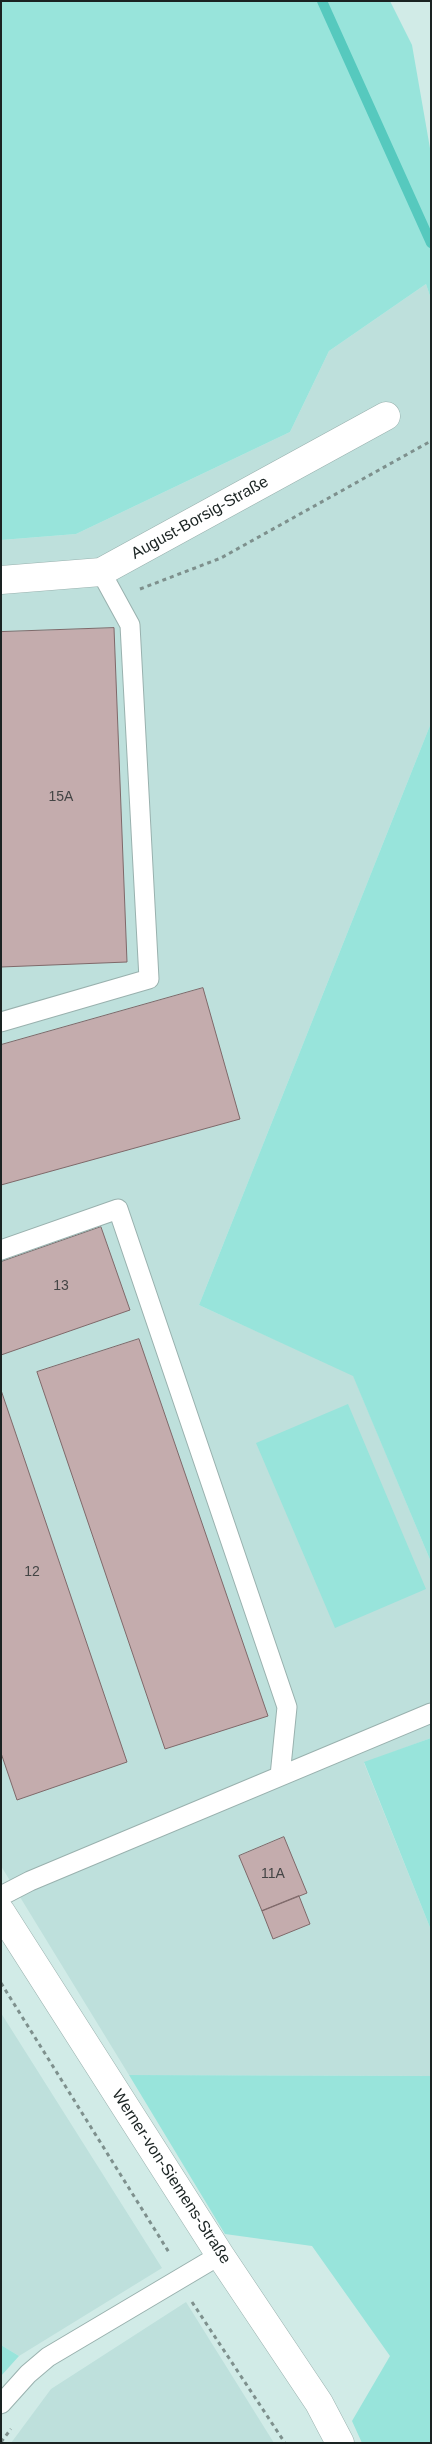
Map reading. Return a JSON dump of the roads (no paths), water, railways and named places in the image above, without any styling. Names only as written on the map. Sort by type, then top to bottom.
[{"type":"street","name":"August-Borsig-Straße","points":[[1,580],[102,572],[386,416]]},
{"type":"street","name":"Werner-von-Siemens-Straße","points":[[1,1912],[220,2255],[319,2403],[340,2443]]},
{"type":"lane","points":[[1,1022],[149,979],[130,625],[102,572]]},
{"type":"lane","points":[[1,1250],[118,1209],[287,1707],[280,1776]]},
{"type":"lane","points":[[1,1896],[30,1881],[431,1713]]},
{"type":"lane","points":[[1,2404],[28,2374],[48,2357],[220,2255]]},
{"type":"waterway","points":[[322,1],[431,243]]}]
